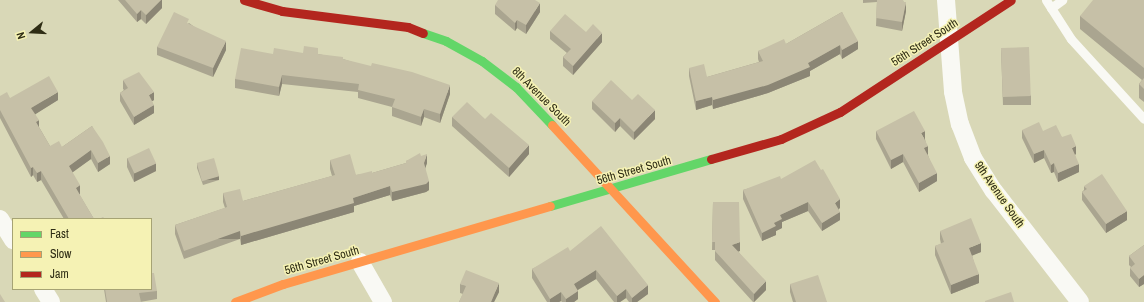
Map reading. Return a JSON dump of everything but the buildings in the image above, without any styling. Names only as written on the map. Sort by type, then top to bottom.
[{"type":"street","name":"8th Avenue South","points":[[244,0],[282,11],[389,23],[446,40],[482,61],[516,87],[614,190],[714,302]]},
{"type":"street","name":"9th Avenue South","points":[[946,0],[956,108],[973,158],[994,191],[1080,302]]},
{"type":"street","name":"56th Street South","points":[[235,302],[360,262],[750,150],[812,126],[840,112],[1011,0]]},
{"type":"street","points":[[0,219],[12,238]]},
{"type":"street","points":[[360,262],[383,302]]},
{"type":"street","points":[[44,290],[51,302]]},
{"type":"lane","points":[[1062,0],[1049,4],[1071,39],[1144,119]]},
{"type":"traffic: fast","points":[[423,33],[446,41],[482,61],[516,87],[552,125]]},
{"type":"traffic: fast","points":[[550,206],[711,159]]},
{"type":"traffic: slow","points":[[552,125],[715,302]]},
{"type":"traffic: slow","points":[[235,302],[283,284],[550,206]]},
{"type":"traffic: jam","points":[[244,0],[282,11],[408,27],[423,33]]},
{"type":"traffic: jam","points":[[711,159],[781,139],[840,112],[1011,0]]}]
